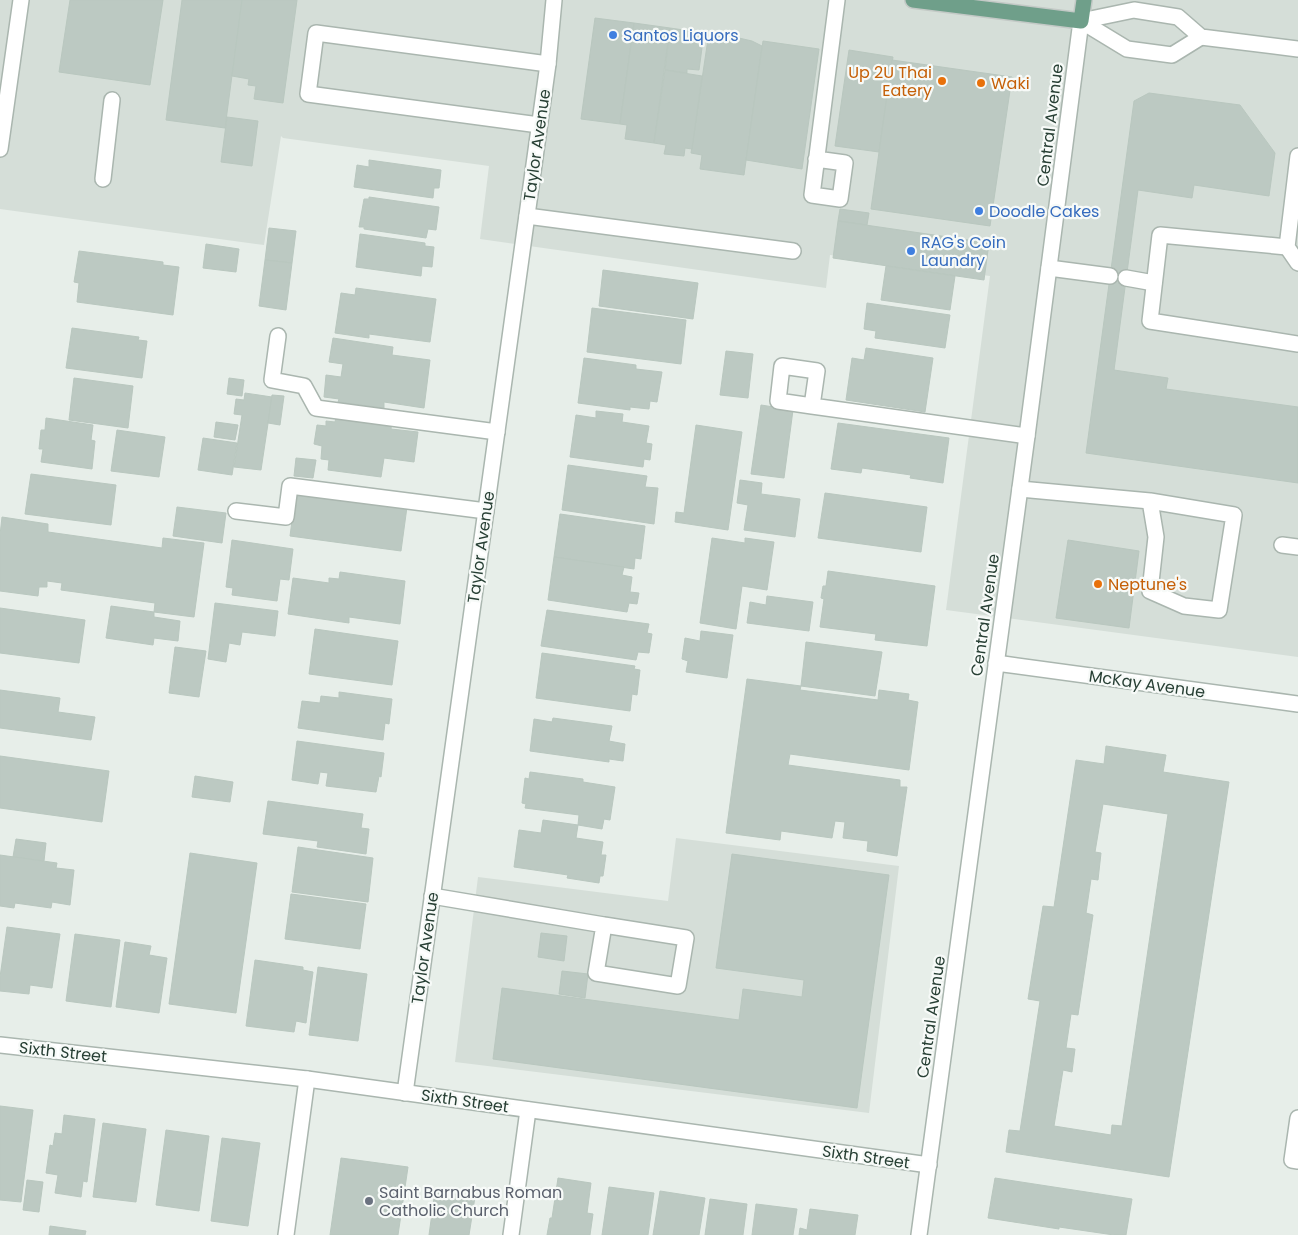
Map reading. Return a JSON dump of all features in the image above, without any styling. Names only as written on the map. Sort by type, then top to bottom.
[{"type":"main road","points":[[913,0],[1081,21]]},
{"type":"main road","name":"Central Avenue","points":[[1081,21],[1084,0]]},
{"type":"street","points":[[0,149],[20,0]]},
{"type":"street","name":"Taylor Avenue","points":[[405,1093],[548,64],[554,0]]},
{"type":"street","points":[[816,159],[837,0]]},
{"type":"street","points":[[1081,21],[1134,10],[1178,17],[1201,37],[1298,49]]},
{"type":"street","points":[[1081,21],[1127,49],[1172,54],[1201,37]]},
{"type":"street","name":"Central Avenue","points":[[919,1235],[1081,21]]},
{"type":"street","points":[[539,125],[308,94],[316,33],[548,64]]},
{"type":"street","points":[[103,179],[112,100]]},
{"type":"street","points":[[1298,156],[1287,247],[1298,263]]},
{"type":"street","points":[[527,216],[793,252]]},
{"type":"street","points":[[1287,247],[1160,235],[1150,321],[1298,344]]},
{"type":"street","points":[[1049,268],[1110,276]]},
{"type":"street","points":[[1126,278],[1154,283]]},
{"type":"street","points":[[278,336],[272,380],[304,386],[316,408],[497,432]]},
{"type":"street","points":[[812,406],[1027,436]]},
{"type":"street","points":[[236,511],[286,517],[290,486],[486,511]]},
{"type":"street","points":[[1020,489],[1150,501],[1234,516],[1219,610],[1184,606],[1150,591],[1156,537],[1150,501]]},
{"type":"street","points":[[1282,545],[1298,547]]},
{"type":"street","name":"McKay Avenue","points":[[996,663],[1298,704]]},
{"type":"street","points":[[432,896],[686,938],[678,986],[596,973],[604,925]]},
{"type":"street","name":"Sixth Street","points":[[0,1045],[308,1080],[929,1165]]},
{"type":"street","points":[[286,1235],[308,1080]]},
{"type":"street","points":[[511,1235],[528,1110]]},
{"type":"street","points":[[1298,1118],[1292,1160],[1298,1161]]},
{"type":"shaded area","points":[[0,0],[1298,0],[1298,657],[946,610],[990,276],[830,255],[826,288],[480,239],[489,166],[283,138],[281,136],[264,245],[0,209]]},
{"type":"shaded area","points":[[676,838],[899,866],[869,1113],[455,1062],[478,877],[668,901]]},
{"type":"building","points":[[70,0],[163,0],[150,85],[59,72]]},
{"type":"building","points":[[182,0],[242,0],[225,128],[166,120]]},
{"type":"building","points":[[242,0],[297,0],[283,103],[254,99],[256,86],[248,85],[249,79],[232,76]]},
{"type":"building","points":[[595,18],[634,23],[620,124],[581,119]]},
{"type":"building","points":[[634,23],[670,28],[654,143],[625,139],[627,125],[620,124]]},
{"type":"building","points":[[670,28],[704,33],[699,70],[687,69],[687,73],[665,70]]},
{"type":"building","points":[[715,36],[739,38],[762,46],[744,175],[700,169],[702,155],[691,153],[708,39]]},
{"type":"building","points":[[763,41],[819,49],[802,169],[746,160]]},
{"type":"building","points":[[849,50],[893,57],[879,152],[835,146]]},
{"type":"building","points":[[892,60],[1012,77],[990,226],[871,209]]},
{"type":"building","points":[[665,70],[702,76],[692,149],[685,148],[684,156],[664,154],[666,145],[654,143]]},
{"type":"building","points":[[1149,93],[1240,105],[1275,153],[1269,196],[1194,185],[1192,198],[1138,190],[1114,370],[1168,378],[1166,389],[1298,407],[1298,483],[1086,453],[1134,101]]},
{"type":"building","points":[[227,117],[258,121],[252,166],[221,162]]},
{"type":"building","points":[[369,160],[441,170],[439,188],[434,188],[433,198],[354,187],[357,165],[369,167]]},
{"type":"building","points":[[369,197],[439,207],[436,230],[428,229],[426,238],[359,227],[364,199],[369,199]]},
{"type":"building","points":[[840,209],[869,213],[867,225],[838,221]]},
{"type":"building","name":"RAG's Coin Laundry","points":[[838,221],[989,243],[984,280],[833,258]]},
{"type":"building","points":[[269,228],[296,231],[292,263],[265,260]]},
{"type":"building","points":[[360,234],[425,243],[425,246],[434,247],[432,267],[422,266],[421,276],[356,267]]},
{"type":"building","points":[[206,244],[239,249],[236,272],[203,268]]},
{"type":"building","points":[[79,251],[163,262],[163,265],[179,267],[173,315],[77,302],[79,283],[74,282]]},
{"type":"building","points":[[265,260],[292,263],[286,310],[259,306]]},
{"type":"building","points":[[886,266],[955,276],[950,310],[881,300]]},
{"type":"building","points":[[603,270],[698,283],[693,319],[599,306]]},
{"type":"building","points":[[356,288],[436,299],[430,342],[369,334],[369,338],[335,333],[341,293],[355,295]]},
{"type":"building","points":[[867,303],[950,315],[945,348],[875,338],[876,331],[864,329]]},
{"type":"building","points":[[592,308],[686,320],[681,364],[587,352]]},
{"type":"building","points":[[72,328],[139,337],[138,340],[147,341],[142,378],[66,368]]},
{"type":"building","points":[[333,338],[393,347],[392,355],[430,360],[424,408],[384,402],[384,408],[338,402],[339,399],[324,397],[326,375],[341,377],[343,364],[329,362]]},
{"type":"building","points":[[866,348],[933,358],[925,412],[846,400],[852,358],[864,360]]},
{"type":"building","points":[[726,351],[753,354],[748,398],[720,395]]},
{"type":"building","points":[[584,358],[636,365],[636,369],[662,372],[657,402],[650,401],[649,409],[630,407],[630,410],[578,403]]},
{"type":"building","points":[[74,378],[133,386],[128,428],[69,420]]},
{"type":"building","points":[[229,378],[244,380],[242,396],[227,394]]},
{"type":"building","points":[[245,393],[272,397],[261,470],[234,467],[242,415],[234,414],[236,399],[244,400]]},
{"type":"building","points":[[272,395],[284,396],[280,425],[268,423]]},
{"type":"building","points":[[761,405],[793,410],[784,478],[751,474]]},
{"type":"building","points":[[596,411],[623,414],[622,422],[649,426],[646,443],[652,444],[650,460],[644,459],[643,467],[570,457],[576,415],[596,418]]},
{"type":"building","points":[[337,412],[392,419],[391,429],[418,432],[414,462],[384,458],[381,477],[328,470],[329,460],[321,459],[322,446],[314,444],[317,425],[326,426],[326,421],[335,422]]},
{"type":"building","points":[[46,418],[93,425],[91,440],[95,441],[92,469],[41,462],[43,449],[39,449],[41,430],[45,430]]},
{"type":"building","points":[[216,422],[238,425],[235,440],[214,437]]},
{"type":"building","points":[[838,423],[949,438],[943,483],[910,478],[911,475],[862,468],[861,473],[831,469]]},
{"type":"building","points":[[696,425],[742,432],[728,530],[675,522],[676,512],[684,513]]},
{"type":"building","points":[[117,430],[165,437],[159,477],[111,471]]},
{"type":"building","points":[[203,438],[237,443],[232,475],[198,470]]},
{"type":"building","points":[[296,458],[316,460],[313,478],[294,476]]},
{"type":"building","points":[[568,465],[647,476],[645,487],[658,488],[654,524],[562,510]]},
{"type":"building","points":[[31,474],[116,485],[111,525],[25,514]]},
{"type":"building","points":[[740,480],[762,483],[761,494],[800,499],[795,537],[744,530],[748,505],[737,503]]},
{"type":"building","points":[[296,491],[407,507],[401,551],[290,536]]},
{"type":"building","points":[[825,493],[927,507],[921,552],[818,538]]},
{"type":"building","points":[[177,507],[226,513],[222,543],[173,536]]},
{"type":"building","points":[[560,514],[645,526],[641,559],[635,558],[634,569],[554,557]]},
{"type":"building","points":[[2,517],[48,524],[48,532],[162,548],[163,538],[204,543],[194,617],[154,612],[155,603],[61,590],[62,583],[47,581],[47,587],[39,587],[38,596],[0,591],[0,535]]},
{"type":"building","points":[[712,538],[745,543],[745,538],[774,542],[767,590],[742,586],[736,629],[700,623]]},
{"type":"building","points":[[232,540],[293,549],[289,580],[280,579],[277,601],[232,595],[233,588],[226,587]]},
{"type":"building","name":"Neptune's","points":[[1068,540],[1139,551],[1129,628],[1056,618]]},
{"type":"building","points":[[554,557],[624,567],[622,575],[632,577],[630,592],[639,593],[637,604],[629,603],[627,612],[548,600]]},
{"type":"building","points":[[828,571],[935,586],[927,646],[875,640],[876,634],[820,627],[824,599],[821,598],[823,586],[826,586]]},
{"type":"building","points":[[340,572],[405,581],[400,624],[349,617],[349,623],[288,614],[293,578],[329,583],[329,578],[339,579]]},
{"type":"building","points":[[767,596],[813,602],[809,631],[747,623],[750,602],[766,605]]},
{"type":"building","points":[[215,603],[278,611],[275,636],[242,632],[240,645],[229,643],[226,662],[208,659]]},
{"type":"building","points":[[111,606],[154,612],[154,617],[180,621],[178,641],[154,638],[153,645],[106,638]]},
{"type":"building","points":[[0,608],[85,620],[79,663],[0,653]]},
{"type":"building","points":[[547,610],[649,624],[647,633],[652,634],[649,653],[638,652],[636,660],[541,646]]},
{"type":"building","points":[[315,629],[398,641],[392,685],[309,674]]},
{"type":"building","points":[[701,631],[733,635],[727,678],[686,672],[688,661],[682,659],[685,638],[700,641]]},
{"type":"building","points":[[806,642],[882,652],[875,696],[801,686]]},
{"type":"building","points":[[175,647],[206,651],[199,697],[169,693]]},
{"type":"building","points":[[542,653],[635,666],[634,669],[640,670],[637,695],[632,694],[630,711],[536,698]]},
{"type":"building","points":[[747,679],[801,686],[800,690],[878,700],[879,690],[909,694],[908,700],[918,702],[909,770],[790,754],[788,765],[900,780],[900,787],[907,787],[897,856],[867,851],[868,841],[843,838],[845,822],[835,821],[832,838],[781,831],[780,840],[726,833]]},
{"type":"building","points":[[0,690],[60,698],[58,712],[95,717],[91,740],[0,728]]},
{"type":"building","points":[[339,692],[392,699],[389,724],[385,723],[383,740],[298,728],[302,701],[320,703],[321,696],[339,698]]},
{"type":"building","points":[[553,718],[612,726],[609,741],[625,744],[623,761],[609,759],[609,762],[530,751],[534,719],[552,722]]},
{"type":"building","points":[[297,741],[384,753],[381,777],[379,776],[376,792],[326,786],[328,773],[320,772],[318,784],[292,780]]},
{"type":"building","points":[[1106,746],[1166,755],[1163,772],[1229,782],[1169,1177],[1006,1152],[1009,1130],[1020,1131],[1040,1001],[1028,999],[1043,906],[1054,907],[1076,760],[1104,764]],"holes":[[[1103,804],[1168,814],[1122,1126],[1112,1125],[1111,1135],[1054,1126],[1063,1070],[1072,1072],[1075,1049],[1066,1048],[1071,1014],[1078,1015],[1093,915],[1086,913],[1091,879],[1098,880],[1101,853],[1095,852]]]},
{"type":"building","points":[[0,756],[109,771],[102,822],[0,808]]},
{"type":"building","points":[[530,772],[583,779],[583,782],[615,787],[610,820],[604,819],[602,829],[578,825],[579,815],[525,808],[526,804],[522,803],[525,778],[529,779]]},
{"type":"building","points":[[195,776],[233,782],[230,802],[192,797]]},
{"type":"building","points":[[268,801],[363,814],[361,828],[369,829],[366,854],[317,847],[318,841],[263,834]]},
{"type":"building","points":[[543,820],[578,825],[576,838],[603,842],[601,855],[606,855],[603,876],[600,876],[599,883],[567,878],[568,875],[514,867],[519,830],[541,833]]},
{"type":"building","points":[[16,839],[46,843],[44,861],[13,857]]},
{"type":"building","points":[[298,847],[373,858],[368,902],[292,892]]},
{"type":"building","points":[[190,853],[257,863],[236,1013],[169,1004]]},
{"type":"building","points":[[732,854],[889,875],[857,1108],[493,1059],[502,988],[739,1020],[743,989],[802,997],[804,980],[716,968]]},
{"type":"building","points":[[0,855],[57,863],[56,868],[74,870],[70,905],[52,902],[51,908],[15,903],[14,908],[0,906]]},
{"type":"building","points":[[291,894],[366,904],[360,949],[285,939]]},
{"type":"building","points":[[7,927],[60,934],[52,988],[30,985],[29,994],[0,991],[0,977]]},
{"type":"building","points":[[541,933],[567,936],[564,961],[538,957]]},
{"type":"building","points":[[75,934],[120,940],[111,1007],[66,1001]]},
{"type":"building","points":[[125,942],[151,946],[149,955],[167,958],[159,1013],[116,1007]]},
{"type":"building","points":[[255,960],[303,967],[303,970],[313,972],[306,1023],[296,1021],[294,1032],[246,1026]]},
{"type":"building","points":[[318,967],[367,974],[358,1041],[309,1035]]},
{"type":"building","points":[[562,971],[588,974],[585,998],[559,994]]},
{"type":"building","points":[[0,1106],[33,1110],[21,1202],[0,1200]]},
{"type":"building","points":[[64,1115],[95,1119],[87,1182],[83,1181],[81,1197],[55,1193],[58,1175],[46,1173],[50,1145],[53,1146],[55,1133],[62,1134]]},
{"type":"building","points":[[103,1123],[146,1129],[136,1202],[93,1197]]},
{"type":"building","points":[[166,1130],[209,1136],[199,1211],[156,1205]]},
{"type":"building","points":[[222,1138],[260,1143],[248,1226],[211,1221]]},
{"type":"building","name":"Saint Barnabus Roman Catholic Church","points":[[341,1158],[408,1167],[398,1235],[330,1235]]},
{"type":"building","points":[[558,1178],[591,1183],[587,1213],[593,1214],[590,1235],[547,1235],[550,1218],[552,1218]]},
{"type":"building","points":[[995,1178],[1132,1199],[1126,1235],[1059,1227],[1059,1229],[988,1218]]},
{"type":"building","points":[[27,1180],[43,1182],[39,1212],[23,1210]]},
{"type":"building","points":[[609,1187],[654,1193],[648,1235],[602,1235]]},
{"type":"building","points":[[435,1191],[475,1197],[469,1235],[429,1235]]},
{"type":"building","points":[[660,1191],[705,1198],[699,1235],[653,1235]]},
{"type":"building","points":[[710,1199],[747,1204],[743,1235],[705,1235]]},
{"type":"building","points":[[756,1204],[797,1209],[793,1235],[752,1235]]},
{"type":"building","points":[[810,1209],[858,1215],[855,1235],[799,1235],[800,1228],[807,1230]]},
{"type":"building","points":[[50,1226],[86,1231],[85,1235],[49,1235]]},
{"type":"place","name":"Santos Liquors","points":[[613,35]]},
{"type":"place","name":"Up 2U Thai Eatery","points":[[942,81]]},
{"type":"place","name":"Waki","points":[[981,83]]},
{"type":"place","name":"Doodle Cakes","points":[[979,211]]},
{"type":"place","name":"RAG's Coin Laundry","points":[[911,251]]},
{"type":"place","name":"Neptune's","points":[[1098,584]]},
{"type":"place","name":"Saint Barnabus Roman Catholic Church","points":[[369,1201]]}]
